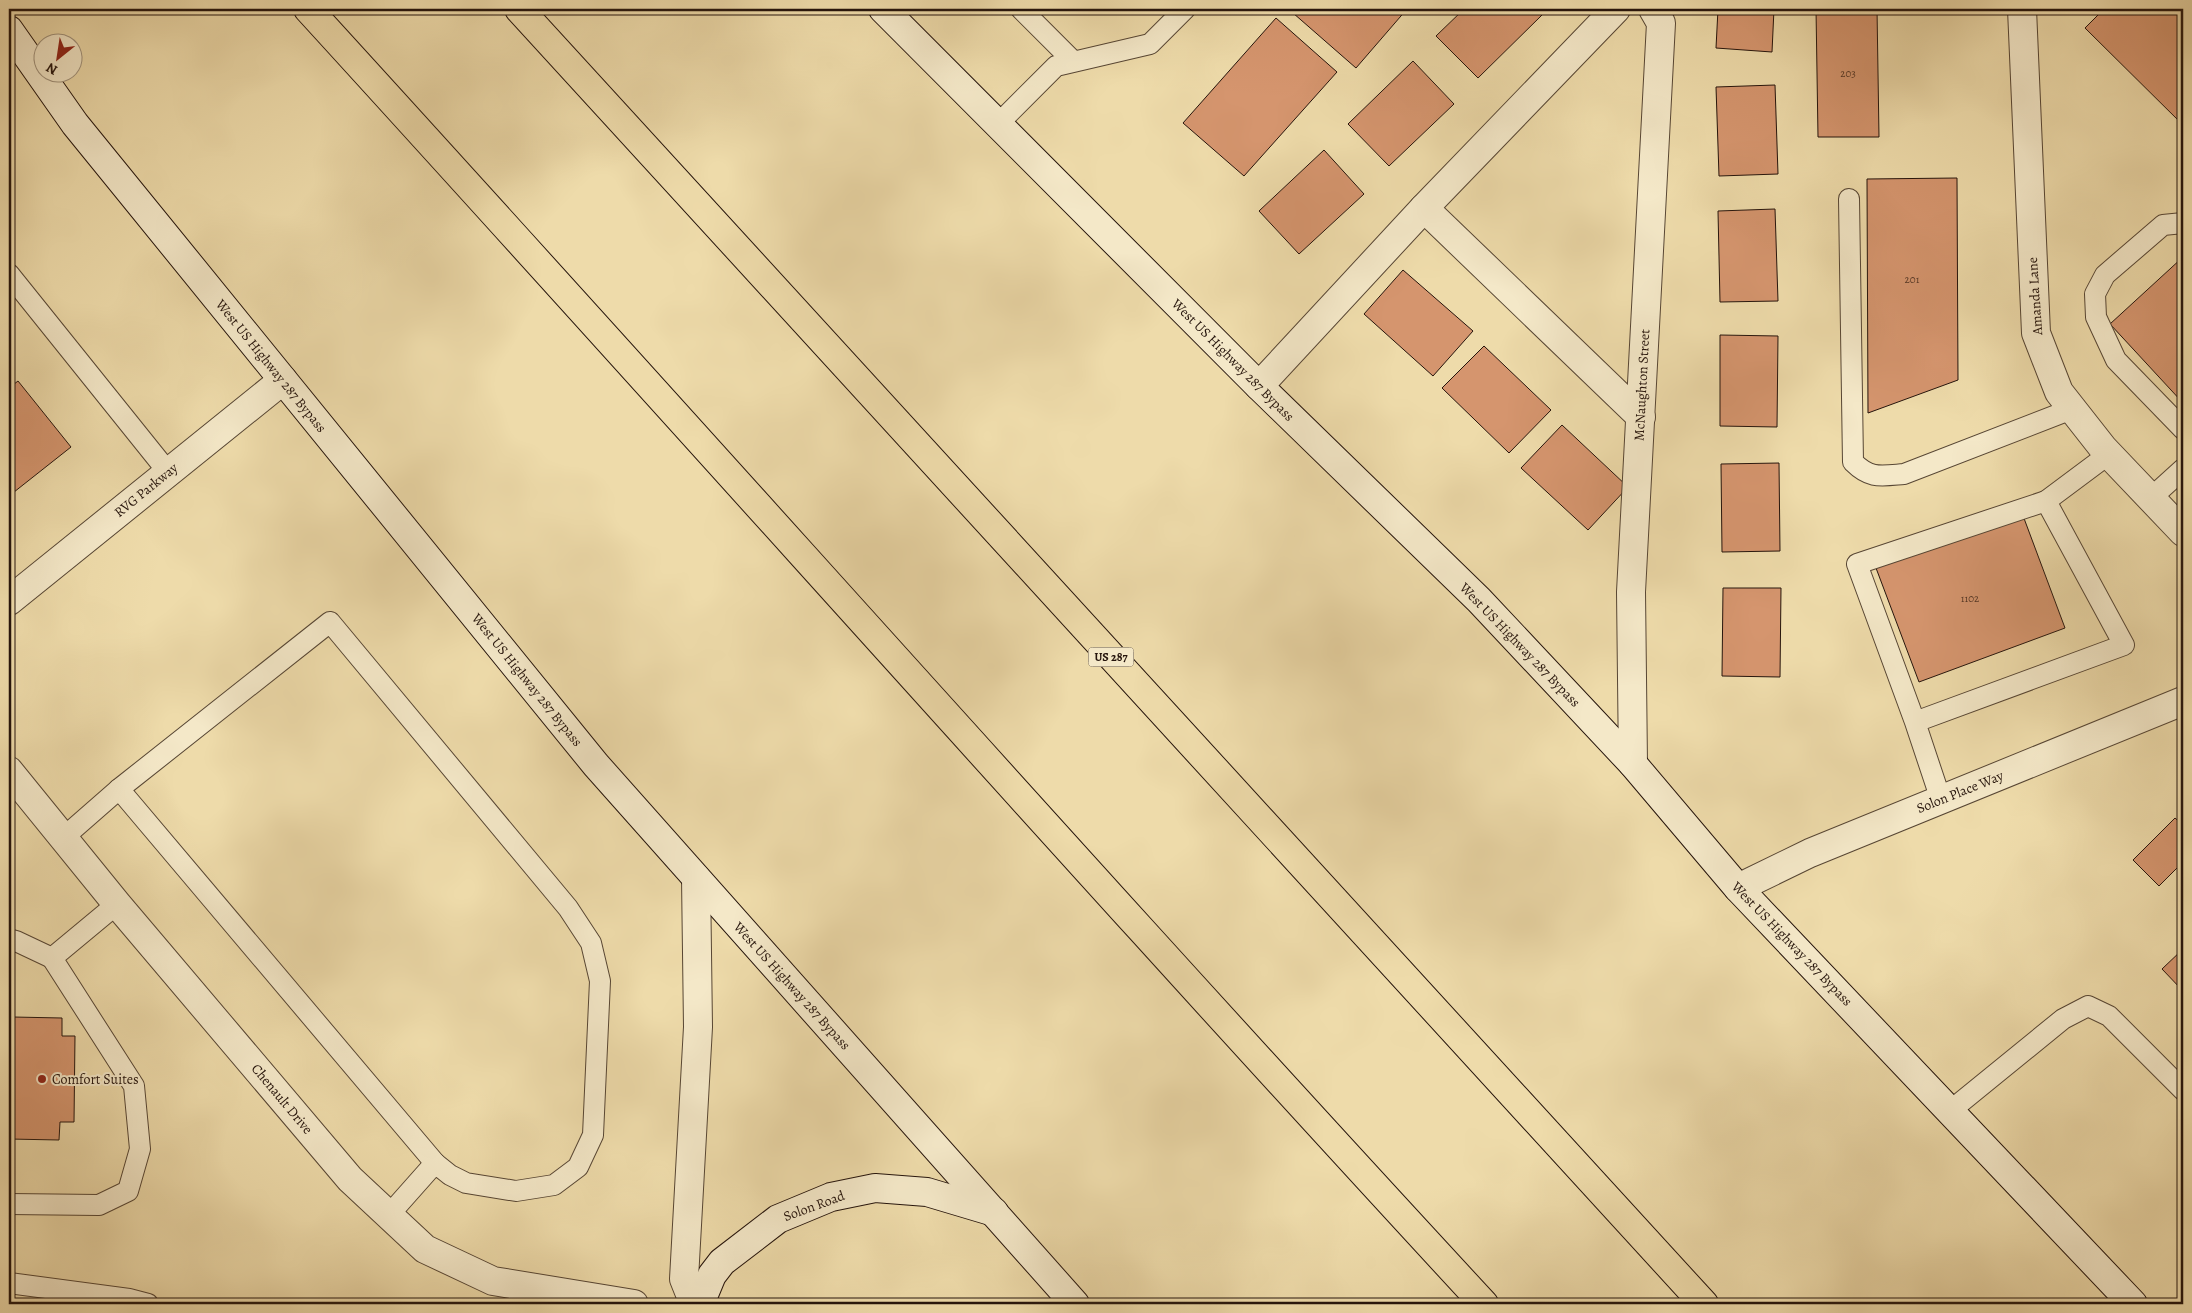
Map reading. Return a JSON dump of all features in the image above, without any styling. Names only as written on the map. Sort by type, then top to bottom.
[{"type":"highway","points":[[308,9],[540,263],[1063,846],[1484,1304]]},
{"type":"highway","name":"US 287","points":[[518,9],[1704,1304]]},
{"type":"street","name":"West US Highway 287 Bypass","points":[[883,9],[1259,386],[1479,600],[1633,764],[1738,888],[2133,1304]]},
{"type":"street","points":[[1259,386],[1424,208],[1616,9]]},
{"type":"street","name":"McNaughton Street","points":[[1633,764],[1632,592],[1661,23],[1653,9]]},
{"type":"street","name":"Amanda Lane","points":[[2022,9],[2036,333],[2058,392],[2109,454],[2183,532]]},
{"type":"street","name":"West US Highway 287 Bypass","points":[[9,30],[75,124],[596,765],[1076,1304]]},
{"type":"street","points":[[1424,208],[1641,417]]},
{"type":"street","name":"RVG Parkway","points":[[9,601],[283,380]]},
{"type":"street","name":"Solon Place Way","points":[[1738,888],[1810,853],[2183,701]]},
{"type":"street","name":"Chenault Drive","points":[[9,771],[117,904],[350,1179],[425,1249],[493,1281],[634,1304]]},
{"type":"street","points":[[694,1304],[684,1279],[698,1027],[696,878]]},
{"type":"street","name":"Solon Road","points":[[700,1304],[712,1275],[722,1262],[778,1219],[831,1197],[875,1188],[927,1192],[994,1212]]},
{"type":"lane","points":[[1021,9],[1073,61]]},
{"type":"lane","points":[[998,124],[1056,66],[1150,44],[1185,9]]},
{"type":"lane","points":[[1849,199],[1853,462],[1864,473],[1884,476],[1904,474],[2072,409]]},
{"type":"lane","points":[[2183,223],[2163,225],[2105,275],[2095,294],[2096,317],[2116,360],[2183,429]]},
{"type":"lane","points":[[13,288],[168,472]]},
{"type":"lane","points":[[1941,800],[1915,722],[1857,564],[2046,501],[2109,454]]},
{"type":"lane","points":[[2151,498],[2183,468]]},
{"type":"lane","points":[[1915,722],[2124,645],[2046,501]]},
{"type":"lane","points":[[63,838],[119,789],[330,622],[568,908],[591,943],[600,981],[593,1135],[578,1167],[554,1186],[516,1191],[466,1183],[450,1175],[435,1163],[119,789]]},
{"type":"lane","points":[[52,958],[117,904]]},
{"type":"lane","points":[[9,939],[16,940],[52,958],[134,1086],[140,1149],[128,1191],[99,1205],[9,1204]]},
{"type":"lane","points":[[1950,1111],[2063,1019],[2088,1006],[2109,1016],[2183,1090]]},
{"type":"lane","points":[[388,1216],[435,1163]]},
{"type":"lane","points":[[9,1283],[94,1293],[148,1304]]},
{"type":"building","points":[[1296,9],[1407,9],[1356,68],[1293,13]]},
{"type":"building","points":[[1464,9],[1536,9],[1542,15],[1478,78],[1436,36]]},
{"type":"building","points":[[1718,9],[1774,9],[1772,52],[1716,48]]},
{"type":"building","points":[[1816,9],[1877,9],[1879,137],[1818,137]]},
{"type":"building","points":[[2104,9],[2183,9],[2183,125],[2085,28]]},
{"type":"building","points":[[1276,18],[1337,72],[1244,176],[1183,123]]},
{"type":"building","points":[[1413,61],[1454,104],[1389,166],[1348,124]]},
{"type":"building","points":[[1775,85],[1778,174],[1719,176],[1716,87]]},
{"type":"building","points":[[1324,150],[1364,194],[1299,254],[1259,211]]},
{"type":"building","points":[[1957,178],[1958,380],[1868,413],[1867,179]]},
{"type":"building","points":[[1775,209],[1778,301],[1720,302],[1718,211]]},
{"type":"building","points":[[2183,257],[2183,403],[2110,324]]},
{"type":"building","points":[[1403,270],[1473,331],[1433,376],[1364,314]]},
{"type":"building","points":[[1720,335],[1778,336],[1777,427],[1720,426]]},
{"type":"building","points":[[1484,346],[1551,410],[1509,453],[1442,388]]},
{"type":"building","points":[[18,381],[71,447],[9,496],[9,388]]},
{"type":"building","points":[[1562,425],[1628,487],[1588,530],[1521,468]]},
{"type":"building","points":[[1779,463],[1780,551],[1722,552],[1721,464]]},
{"type":"building","points":[[2022,513],[2065,628],[1919,682],[1876,568]]},
{"type":"building","points":[[1723,588],[1781,588],[1780,677],[1722,676]]},
{"type":"building","points":[[2175,818],[2183,825],[2183,862],[2159,886],[2133,860]]},
{"type":"building","points":[[2183,949],[2183,991],[2162,969]]},
{"type":"building","name":"Comfort Suites","points":[[13,1017],[62,1018],[62,1036],[75,1036],[74,1122],[60,1122],[59,1140],[9,1139],[9,1022],[13,1022]]},
{"type":"place","name":"Comfort Suites","points":[[42,1079]]}]
